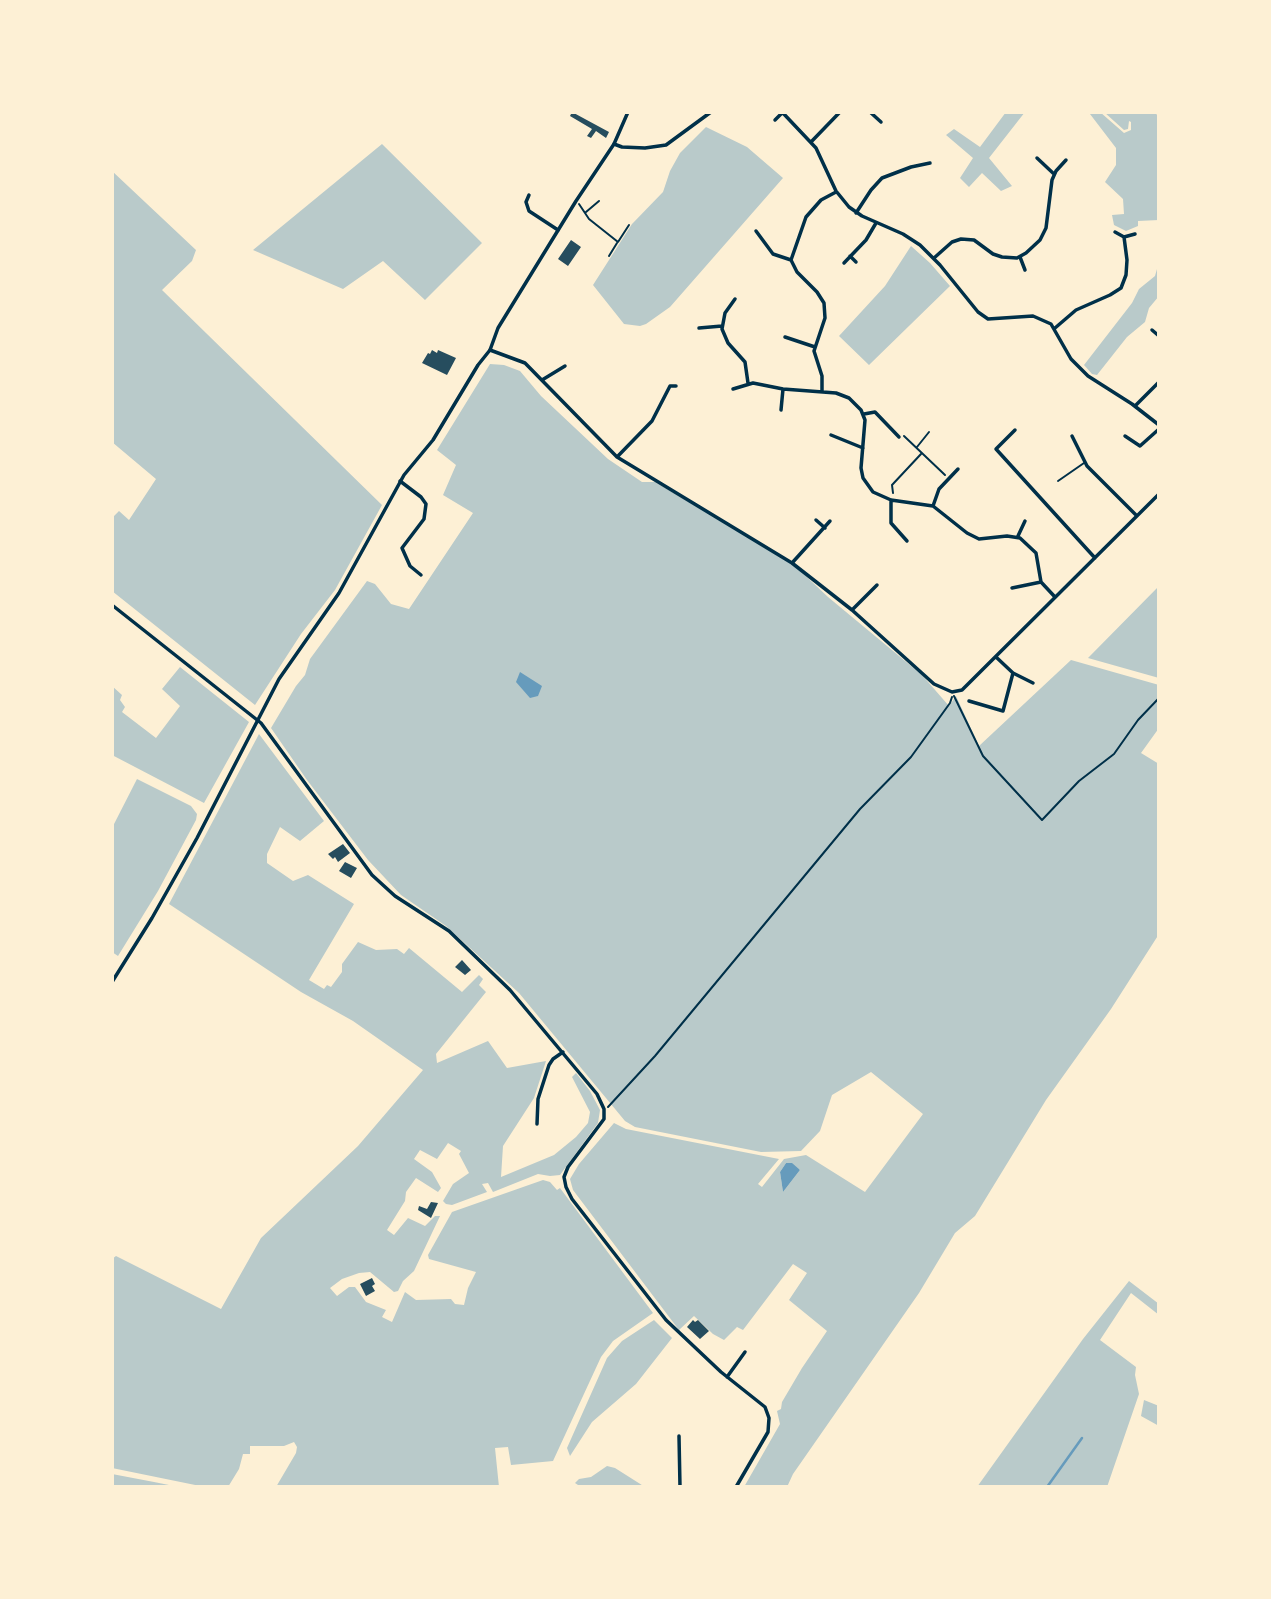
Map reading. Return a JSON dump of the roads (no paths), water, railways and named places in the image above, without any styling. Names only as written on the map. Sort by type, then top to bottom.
[{"type":"street","points":[[112,982],[197,838],[289,663],[339,593],[408,467],[433,440],[478,365],[490,350],[498,328],[614,144],[628,112]]},
{"type":"street","points":[[614,144],[645,148],[666,145],[711,112]]},
{"type":"street","points":[[775,120],[782,112],[811,142],[820,154],[836,191],[844,202],[876,223],[912,239],[934,258],[973,306],[988,319],[1033,316],[1047,321],[1055,328],[1069,356],[1088,376],[1135,406],[1159,427],[1140,446],[1125,436]]},
{"type":"street","points":[[811,142],[840,112]]},
{"type":"street","points":[[870,112],[881,122]]},
{"type":"street","points":[[1037,158],[1054,174]]},
{"type":"street","points":[[934,258],[952,242],[965,239],[974,240],[999,256],[1020,257],[1026,253],[1040,240],[1046,228],[1054,174],[1066,160]]},
{"type":"street","points":[[856,212],[882,178],[930,163]]},
{"type":"street","points":[[791,260],[806,217],[817,203],[836,191]]},
{"type":"street","points":[[529,195],[526,202],[529,211],[558,230]]},
{"type":"street","points":[[844,263],[866,240],[876,223]]},
{"type":"street","points":[[756,231],[773,254],[791,260],[800,275],[817,292],[825,307],[824,323],[815,347],[815,359],[822,376],[822,392]]},
{"type":"street","points":[[1115,232],[1124,237],[1135,234]]},
{"type":"street","points":[[1055,328],[1072,313],[1121,288],[1127,265],[1124,237]]},
{"type":"street","points":[[850,256],[856,262]]},
{"type":"street","points":[[1020,257],[1026,270]]},
{"type":"street","points":[[735,299],[725,313],[722,326],[726,340],[745,362],[748,383]]},
{"type":"street","points":[[699,328],[722,326]]},
{"type":"street","points":[[1153,330],[1159,336]]},
{"type":"street","points":[[785,337],[815,347]]},
{"type":"street","points":[[490,350],[525,363],[617,457],[792,563],[852,610],[934,684],[952,692],[962,690],[1159,494]]},
{"type":"street","points":[[542,380],[565,366]]},
{"type":"street","points":[[1135,406],[1159,382]]},
{"type":"street","points":[[733,389],[748,383],[846,397],[864,414],[866,429],[861,468],[863,478],[873,492],[893,501],[933,506],[975,538],[983,540],[1018,536],[1036,553],[1041,582],[1055,597]]},
{"type":"street","points":[[617,457],[652,421],[670,386],[677,386]]},
{"type":"street","points":[[781,410],[783,389]]},
{"type":"street","points":[[864,414],[875,412],[899,437]]},
{"type":"street","points":[[1015,430],[996,449],[1095,558]]},
{"type":"street","points":[[831,435],[863,448]]},
{"type":"street","points":[[1072,436],[1084,462],[1137,516]]},
{"type":"street","points":[[933,506],[939,489],[958,469]]},
{"type":"street","points":[[400,481],[426,504],[424,519],[402,548],[410,566],[421,575]]},
{"type":"street","points":[[893,501],[891,523],[907,541]]},
{"type":"street","points":[[816,520],[825,528]]},
{"type":"street","points":[[792,563],[830,521]]},
{"type":"street","points":[[1018,536],[1025,521]]},
{"type":"street","points":[[1012,588],[1041,582]]},
{"type":"street","points":[[852,610],[877,585]]},
{"type":"street","points":[[112,605],[257,720],[284,751],[372,875],[395,896],[449,931],[516,996],[597,1094],[604,1109],[604,1116],[600,1127],[565,1172],[565,1182],[569,1193],[660,1313],[727,1377],[761,1402],[769,1418],[766,1436],[736,1487]]},
{"type":"street","points":[[996,657],[1013,673],[1033,682]]},
{"type":"street","points":[[970,701],[1003,711],[1013,673]]},
{"type":"street","points":[[537,1124],[538,1099],[549,1065],[564,1052]]},
{"type":"street","points":[[727,1377],[745,1352]]},
{"type":"street","points":[[679,1436],[680,1487]]},
{"type":"lane","points":[[1058,481],[1084,462]]},
{"type":"water","points":[[520,672],[542,686],[538,696],[530,698],[516,682]]},
{"type":"water","points":[[786,1163],[792,1163],[800,1170],[783,1192],[780,1172]]},
{"type":"waterway","points":[[1047,1487],[1082,1438]]}]
